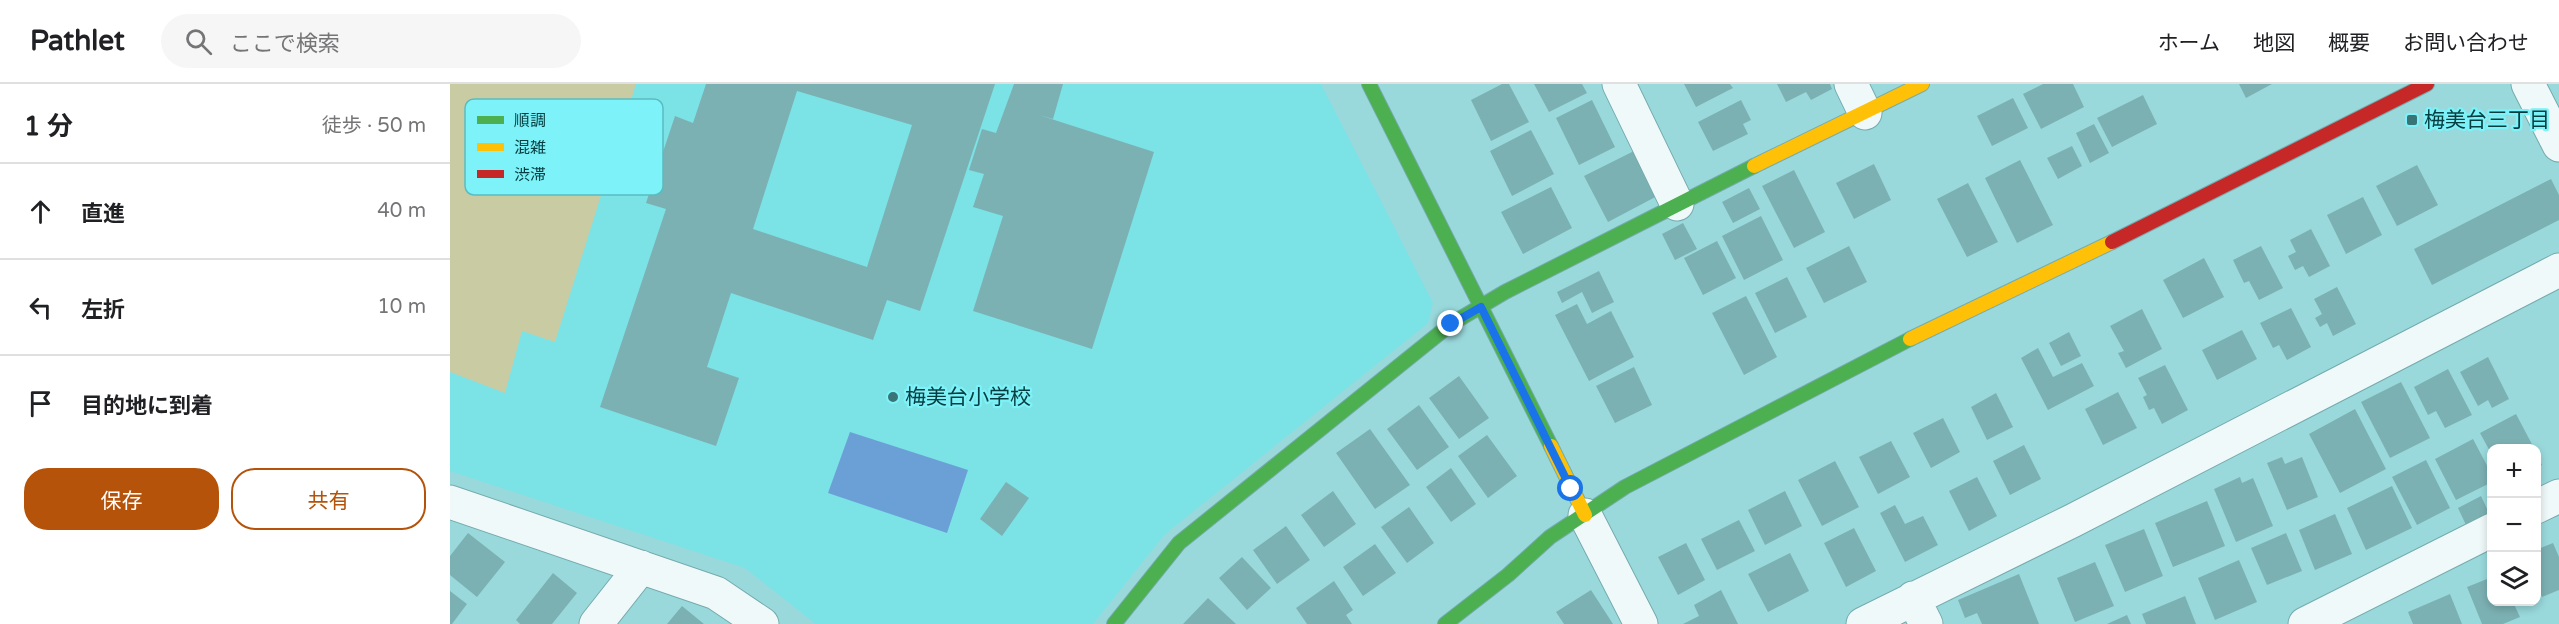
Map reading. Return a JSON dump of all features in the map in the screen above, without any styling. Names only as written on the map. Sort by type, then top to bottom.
[{"type":"street","points":[[1369,84],[1641,624]]},
{"type":"street","points":[[1619,84],[1677,204]]},
{"type":"street","points":[[1114,624],[1179,543],[1451,324],[1505,292],[1677,204],[1858,98],[1922,84]]},
{"type":"street","points":[[1445,624],[1508,575],[1550,537],[1625,488],[1871,358],[2209,195],[2427,84]]},
{"type":"street","points":[[2528,84],[2559,145]]},
{"type":"street","points":[[1863,624],[1919,611],[2072,521],[2559,270]]},
{"type":"street","points":[[2541,505],[2559,496]]},
{"type":"street","points":[[450,502],[716,593],[762,624]]},
{"type":"street","points":[[2305,624],[2487,533]]},
{"type":"street","points":[[596,624],[641,567]]},
{"type":"shaded area","name":"梅美台小学校","points":[[450,84],[1321,84],[1433,303],[1428,323],[1165,534],[1093,624],[816,624],[745,568],[450,471]]},
{"type":"shaded area","points":[[850,432],[968,470],[947,533],[828,493]]},
{"type":"green space","points":[[450,84],[636,84],[631,99],[465,99],[465,195],[601,195],[555,342],[522,331],[505,393],[450,372]]},
{"type":"building","points":[[706,84],[995,84],[920,311],[887,300],[873,340],[731,293],[707,367],[739,378],[716,446],[600,407],[666,209],[646,203],[649,195],[663,195],[663,152],[675,116],[693,123]],"holes":[[[797,91],[912,125],[867,267],[753,229]]]},
{"type":"building","points":[[1014,84],[1063,84],[1053,119],[1039,115],[1154,152],[1092,349],[973,311],[1003,216],[973,207],[984,174],[969,170],[982,129],[996,133]]},
{"type":"building","points":[[1502,84],[1509,84],[1529,122],[1491,141],[1471,100]]},
{"type":"building","points":[[1534,84],[1582,84],[1587,93],[1549,112]]},
{"type":"building","points":[[1684,84],[1730,84],[1733,88],[1696,107]]},
{"type":"building","points":[[1777,84],[1830,84],[1832,89],[1811,100],[1806,92],[1786,102]]},
{"type":"building","points":[[2043,84],[2073,84],[2084,107],[2041,129],[2023,94]]},
{"type":"building","points":[[2239,84],[2272,84],[2246,98]]},
{"type":"building","points":[[2143,95],[2157,124],[2112,147],[2097,118]]},
{"type":"building","points":[[2013,98],[2028,128],[1992,146],[1977,116]]},
{"type":"building","points":[[1592,100],[1615,147],[1579,165],[1556,118]]},
{"type":"building","points":[[1741,100],[1751,120],[1743,124],[1748,134],[1713,151],[1698,122]]},
{"type":"building","points":[[2094,124],[2109,153],[2090,163],[2076,133]]},
{"type":"building","points":[[1531,130],[1554,174],[1512,196],[1490,151]]},
{"type":"building","points":[[2072,146],[2082,166],[2058,179],[2047,158]]},
{"type":"building","points":[[1638,149],[1661,194],[1608,222],[1584,176]]},
{"type":"building","points":[[2020,160],[2053,225],[2017,243],[1985,178]]},
{"type":"building","points":[[1874,164],[1891,200],[1854,219],[1836,183]]},
{"type":"building","points":[[2417,165],[2438,205],[2397,226],[2376,186]]},
{"type":"building","points":[[1794,170],[1825,232],[1794,248],[1762,186]]},
{"type":"building","points":[[2551,179],[2559,195],[2559,220],[2432,285],[2414,249]]},
{"type":"building","points":[[1968,183],[1998,242],[1967,257],[1937,199]]},
{"type":"building","points":[[1551,187],[1572,228],[1523,254],[1501,212]]},
{"type":"building","points":[[1749,188],[1760,209],[1733,223],[1722,202]]},
{"type":"building","points":[[2363,197],[2382,235],[2346,254],[2327,215]]},
{"type":"building","points":[[1761,216],[1783,260],[1744,280],[1722,236]]},
{"type":"building","points":[[1683,223],[1697,249],[1675,260],[1662,234]]},
{"type":"building","points":[[2311,229],[2330,266],[2309,277],[2303,266],[2295,270],[2288,256],[2296,252],[2290,240]]},
{"type":"building","points":[[1717,241],[1736,278],[1703,295],[1684,258]]},
{"type":"building","points":[[1849,246],[1867,282],[1824,303],[1806,268]]},
{"type":"building","points":[[2261,246],[2283,288],[2259,300],[2249,281],[2244,283],[2233,260]]},
{"type":"building","points":[[2204,258],[2224,297],[2183,318],[2163,280]]},
{"type":"building","points":[[1599,271],[1614,302],[1592,313],[1582,292],[1562,303],[1557,292]]},
{"type":"building","points":[[1787,277],[1807,317],[1775,333],[1755,293]]},
{"type":"building","points":[[2337,287],[2356,324],[2333,336],[2327,323],[2320,327],[2315,318],[2322,314],[2314,299]]},
{"type":"building","points":[[1746,296],[1777,357],[1744,375],[1712,313]]},
{"type":"building","points":[[1577,304],[1587,324],[1611,311],[1634,357],[1589,381],[1555,315]]},
{"type":"building","points":[[2291,308],[2311,347],[2287,360],[2279,345],[2273,348],[2260,323]]},
{"type":"building","points":[[2142,309],[2162,349],[2126,368],[2118,353],[2124,351],[2110,326]]},
{"type":"building","points":[[2242,330],[2257,359],[2217,380],[2202,350]]},
{"type":"building","points":[[2069,332],[2081,356],[2061,366],[2049,343]]},
{"type":"building","points":[[2038,348],[2053,377],[2082,363],[2094,386],[2048,410],[2021,358]]},
{"type":"building","points":[[2488,357],[2509,399],[2492,408],[2488,400],[2478,406],[2460,372]]},
{"type":"building","points":[[2165,365],[2188,410],[2162,424],[2154,408],[2149,410],[2143,397],[2147,395],[2138,378]]},
{"type":"building","points":[[1634,367],[1652,405],[1615,423],[1596,386]]},
{"type":"building","points":[[2448,369],[2472,415],[2445,428],[2436,411],[2428,415],[2414,387]]},
{"type":"building","points":[[1459,376],[1489,418],[1459,439],[1429,398]]},
{"type":"building","points":[[2401,382],[2430,438],[2390,458],[2361,402]]},
{"type":"building","points":[[2118,392],[2137,428],[2103,445],[2085,409]]},
{"type":"building","points":[[1996,393],[2013,427],[1987,440],[1971,407]]},
{"type":"building","points":[[1419,405],[1449,447],[1417,470],[1387,429]]},
{"type":"building","points":[[2355,409],[2386,469],[2340,493],[2309,434]]},
{"type":"building","points":[[2516,414],[2532,444],[2487,444],[2487,446],[2480,433]]},
{"type":"building","points":[[1943,418],[1960,452],[1931,468],[1913,433]]},
{"type":"building","points":[[1370,429],[1410,485],[1375,509],[1336,453]]},
{"type":"building","points":[[1487,435],[1517,476],[1488,498],[1458,456]]},
{"type":"building","points":[[2473,439],[2487,466],[2487,484],[2456,500],[2435,459]]},
{"type":"building","points":[[1891,441],[1910,477],[1878,494],[1859,457]]},
{"type":"building","points":[[2024,445],[2041,479],[2010,495],[1993,461]]},
{"type":"building","points":[[2282,457],[2285,464],[2302,457],[2318,497],[2287,510],[2267,463]]},
{"type":"building","points":[[2426,460],[2450,508],[2417,525],[2392,477]]},
{"type":"building","points":[[1835,461],[1859,507],[1822,526],[1798,480]]},
{"type":"building","points":[[1451,468],[1476,504],[1451,522],[1426,487]]},
{"type":"building","points":[[1977,477],[1997,516],[1969,531],[1949,491]]},
{"type":"building","points":[[2240,477],[2242,483],[2253,478],[2273,526],[2236,542],[2214,489]]},
{"type":"building","points":[[1006,482],[1029,498],[1002,536],[980,519]]},
{"type":"building","points":[[2392,486],[2412,528],[2366,550],[2347,508]]},
{"type":"building","points":[[1333,491],[1356,524],[1324,547],[1301,515]]},
{"type":"building","points":[[1785,491],[1802,526],[1765,545],[1748,510]]},
{"type":"building","points":[[2481,496],[2487,514],[2466,525],[2458,508]]},
{"type":"building","points":[[2207,501],[2225,546],[2173,567],[2155,523]]},
{"type":"building","points":[[1895,505],[1905,524],[1923,516],[1938,545],[1905,562],[1880,513]]},
{"type":"building","points":[[1409,507],[1434,543],[1407,563],[1381,527]]},
{"type":"building","points":[[2335,514],[2352,554],[2315,570],[2299,530]]},
{"type":"building","points":[[1739,520],[1755,551],[1717,570],[1701,539]]},
{"type":"building","points":[[1286,526],[1310,560],[1277,584],[1253,550]]},
{"type":"building","points":[[1854,528],[1876,571],[1846,587],[1824,543]]},
{"type":"building","points":[[2144,529],[2163,576],[2125,592],[2105,545]]},
{"type":"building","points":[[468,533],[505,562],[477,597],[450,575],[450,556]]},
{"type":"building","points":[[2286,533],[2302,571],[2267,585],[2251,548]]},
{"type":"building","points":[[1686,543],[1705,580],[1678,595],[1658,557]]},
{"type":"building","points":[[2553,543],[2559,557],[2559,590],[2542,597],[2541,595],[2541,548]]},
{"type":"building","points":[[1375,544],[1396,573],[1363,596],[1343,567]]},
{"type":"building","points":[[1790,553],[1809,591],[1768,612],[1748,574]]},
{"type":"building","points":[[1242,557],[1271,588],[1247,610],[1219,578]]},
{"type":"building","points":[[2239,560],[2257,602],[2215,620],[2198,578]]},
{"type":"building","points":[[2095,562],[2114,606],[2075,622],[2057,578]]},
{"type":"building","points":[[553,573],[577,593],[552,624],[520,624],[516,620]]},
{"type":"building","points":[[2019,574],[2039,624],[1982,624],[1977,613],[1965,618],[1958,600]]},
{"type":"building","points":[[2487,579],[2487,606],[2515,606],[2520,617],[2503,624],[2482,624],[2467,587]]},
{"type":"building","points":[[1334,581],[1353,610],[1346,615],[1352,624],[1307,624],[1296,608]]},
{"type":"building","points":[[1591,590],[1613,624],[1564,624],[1556,612]]},
{"type":"building","points":[[1721,590],[1738,624],[1683,624],[1699,616],[1694,605]]},
{"type":"building","points":[[450,591],[467,604],[452,624],[450,624]]},
{"type":"building","points":[[2450,594],[2462,624],[2413,624],[2408,612]]},
{"type":"building","points":[[2185,596],[2196,624],[2146,624],[2142,614]]},
{"type":"building","points":[[1208,598],[1236,624],[1183,624]]},
{"type":"building","points":[[682,606],[704,624],[667,624]]},
{"type":"building","points":[[2127,615],[2131,624],[2107,624]]},
{"type":"traffic: fast","points":[[1369,84],[1551,446]]},
{"type":"traffic: fast","points":[[1114,624],[1179,543],[1451,324],[1505,292],[1754,166]]},
{"type":"traffic: fast","points":[[1445,624],[1508,575],[1550,537],[1625,487],[1910,339]]},
{"type":"traffic: slow","points":[[1754,166],[1922,84]]},
{"type":"traffic: slow","points":[[1910,339],[2112,242]]},
{"type":"traffic: slow","points":[[1551,446],[1585,515]]},
{"type":"traffic: jam","points":[[2112,242],[2427,84]]},
{"type":"place","name":"梅美台三丁目","points":[[2412,120]]},
{"type":"place","name":"梅美台小学校","points":[[893,397]]},
{"type":"route","points":[[1451,324],[1481,307],[1571,489]]}]
